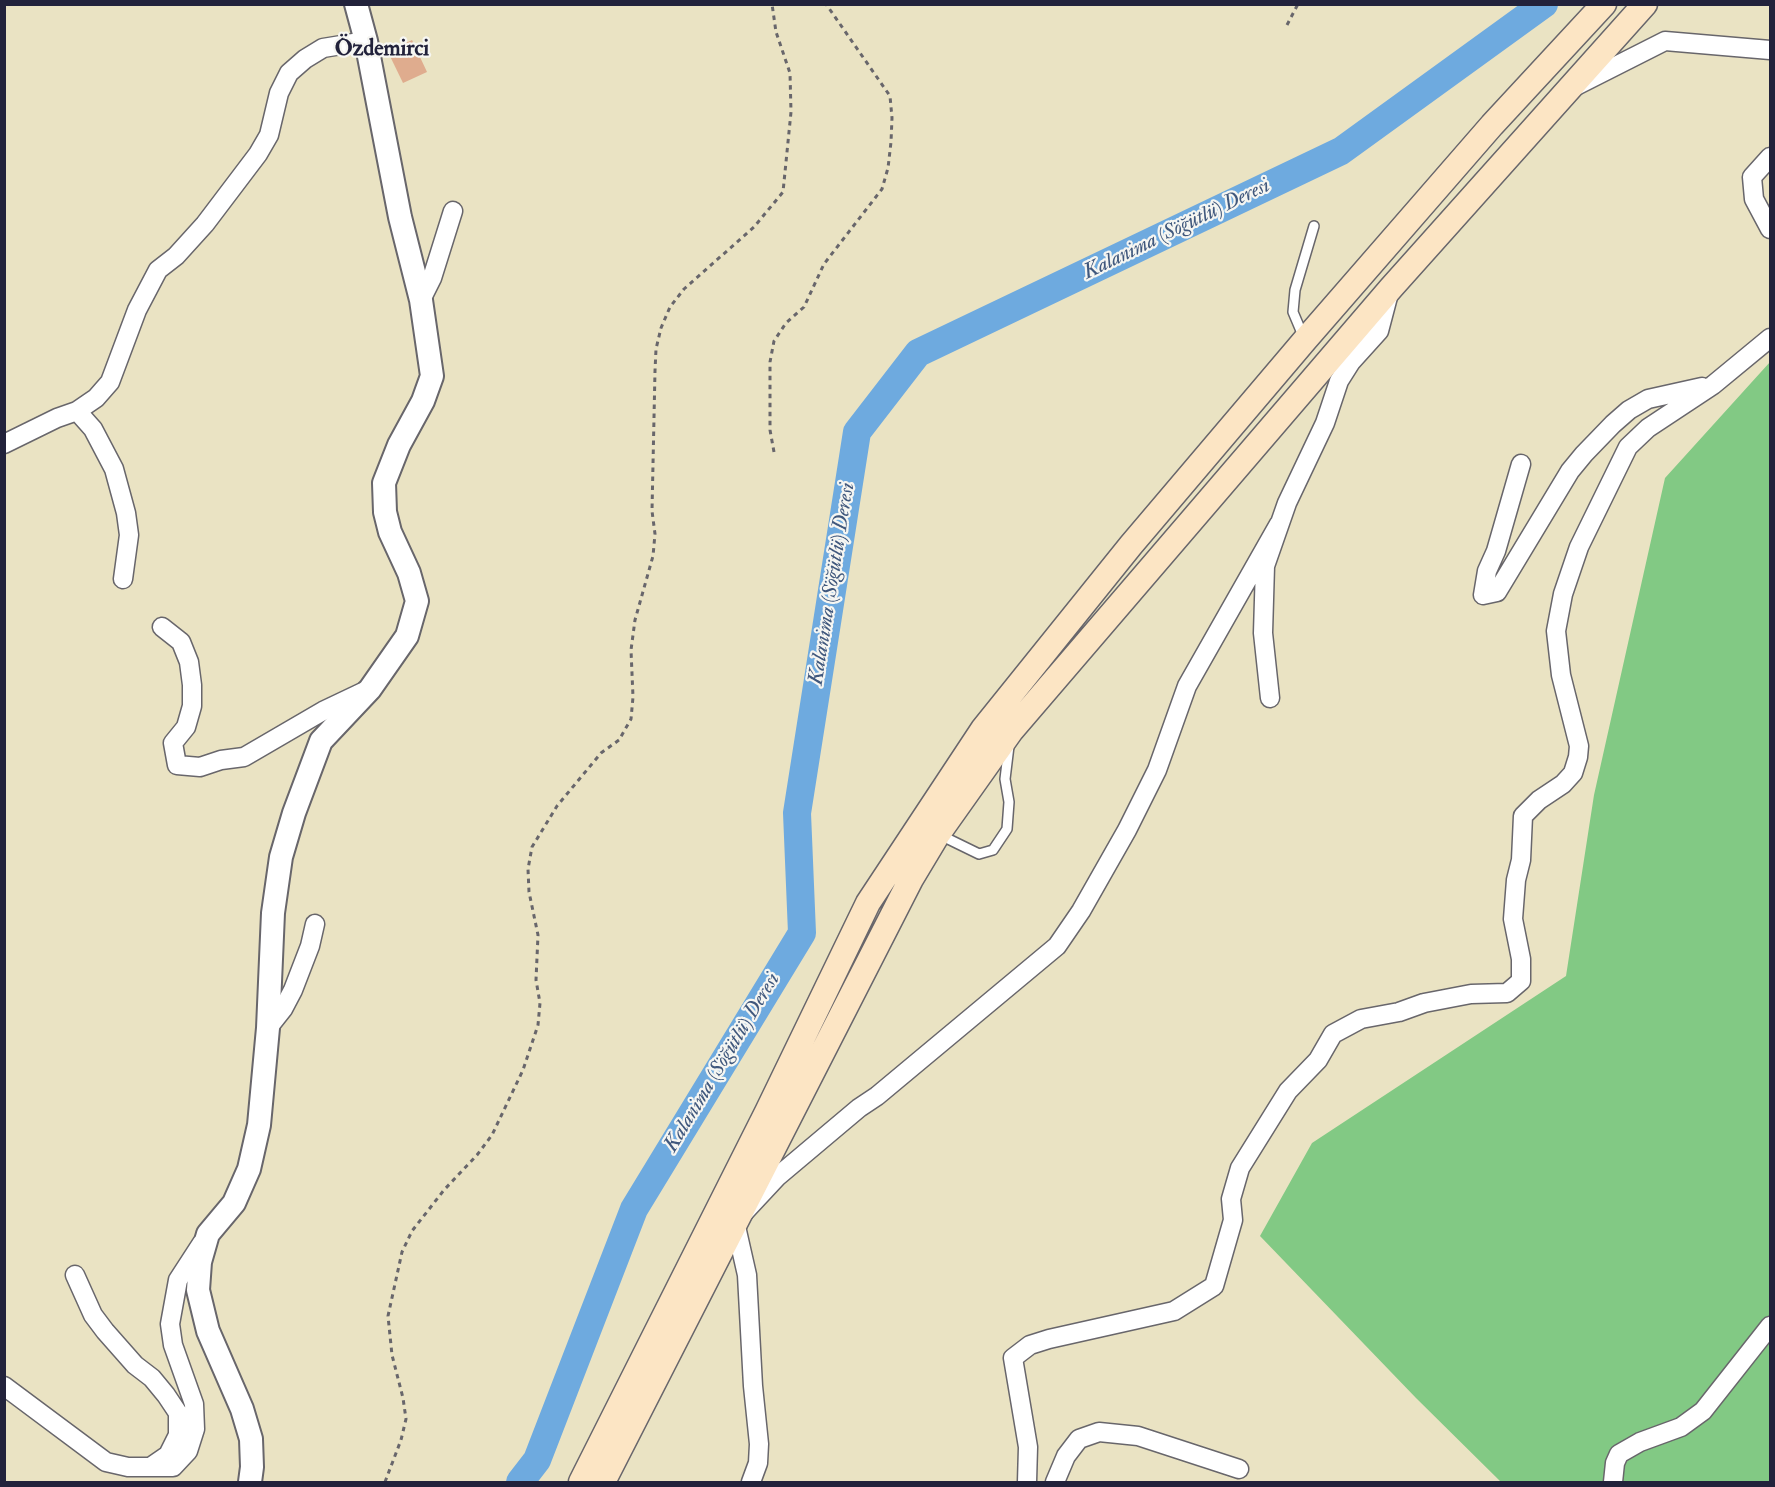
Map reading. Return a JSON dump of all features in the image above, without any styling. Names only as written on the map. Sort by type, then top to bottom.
[{"type":"main road","points":[[581,1482],[767,1112],[868,903],[983,729],[1131,545],[1305,340],[1492,125],[1604,4]]},
{"type":"main road","points":[[603,1482],[911,879],[939,834],[1011,731],[1390,288],[1645,4]]},
{"type":"street","points":[[4,1386],[106,1462],[128,1467],[172,1467],[188,1451],[195,1429],[194,1404],[173,1345],[170,1324],[178,1280],[208,1234],[234,1203],[249,1169],[259,1125],[268,1028],[273,914],[281,857],[294,813],[321,741],[370,689],[407,636],[417,601],[409,573],[390,532],[384,512],[384,483],[399,446],[423,401],[432,376],[421,300],[400,217],[366,41],[356,4]]},
{"type":"street","points":[[4,444],[57,418],[77,411],[96,398],[110,382],[137,310],[158,270],[176,256],[198,233],[258,154],[269,135],[279,93],[289,73],[304,59],[323,48],[366,41]]},
{"type":"street","points":[[1571,89],[1665,41],[1770,50]]},
{"type":"street","points":[[1770,157],[1752,177],[1754,199],[1770,229]]},
{"type":"street","points":[[421,300],[432,278],[453,211]]},
{"type":"street","points":[[1270,698],[1263,633],[1265,566],[1295,483],[1325,423],[1339,381],[1351,362],[1379,331],[1390,288]]},
{"type":"street","points":[[1027,1482],[1028,1447],[1013,1358],[1030,1345],[1049,1339],[1174,1311],[1214,1286],[1233,1220],[1231,1200],[1240,1168],[1288,1091],[1318,1060],[1333,1034],[1361,1020],[1399,1012],[1424,1003],[1471,994],[1507,993],[1521,981],[1521,959],[1513,919],[1516,880],[1521,860],[1523,816],[1539,800],[1563,784],[1573,773],[1578,757],[1579,746],[1561,675],[1556,631],[1563,594],[1580,547],[1628,447],[1648,428],[1713,385],[1770,338]]},
{"type":"street","points":[[1521,464],[1496,551],[1487,571],[1483,595],[1497,592],[1570,471],[1613,424],[1629,410],[1648,399],[1713,385]]},
{"type":"street","points":[[77,411],[93,429],[114,470],[126,513],[129,535],[123,579]]},
{"type":"street","points":[[751,1482],[758,1462],[759,1444],[753,1386],[747,1275],[735,1222],[777,1177],[1057,946],[1081,911],[1127,830],[1157,770],[1187,686],[1279,524]]},
{"type":"street","points":[[162,627],[181,642],[189,662],[192,685],[192,706],[186,727],[173,743],[177,765],[200,767],[221,760],[244,757],[323,711],[370,689]]},
{"type":"street","points":[[268,1028],[283,1009],[293,990],[310,946],[315,924]]},
{"type":"street","points":[[208,1234],[200,1262],[198,1290],[208,1331],[242,1409],[251,1438],[250,1482]]},
{"type":"street","points":[[75,1275],[93,1315],[135,1365],[152,1378],[178,1413],[178,1435],[168,1455],[151,1467]]},
{"type":"street","points":[[1613,1482],[1615,1463],[1619,1454],[1640,1442],[1681,1427],[1703,1412],[1770,1326]]},
{"type":"street","points":[[1055,1482],[1066,1456],[1079,1439],[1099,1432],[1138,1436],[1239,1469]]},
{"type":"lane","points":[[1305,340],[1293,312],[1295,290],[1314,226]]},
{"type":"lane","points":[[939,834],[979,854],[993,850],[1007,829],[1009,802],[1005,779],[1011,731]]},
{"type":"path","points":[[385,1482],[401,1440],[406,1419],[392,1355],[388,1316],[402,1252],[412,1231],[492,1135],[523,1070],[538,1025],[540,1003],[536,980],[538,935],[529,892],[528,869],[532,847],[557,806],[601,753],[619,740],[631,719],[633,698],[631,650],[635,620],[653,556],[655,534],[652,511],[655,439],[654,382],[656,349],[662,328],[670,307],[684,289],[754,227],[783,192],[791,112],[790,73],[776,32],[772,4]]},
{"type":"path","points":[[774,452],[770,430],[770,362],[774,340],[786,323],[804,306],[824,264],[882,189],[888,168],[892,118],[890,96],[826,4]]},
{"type":"path","points":[[1287,25],[1299,4]]},
{"type":"green space","points":[[1770,362],[1770,1482],[1501,1482],[1416,1398],[1260,1236],[1312,1143],[1566,976],[1594,795],[1665,478]]},
{"type":"building","points":[[412,40],[427,72],[403,83],[388,52]]},
{"type":"waterway","name":"Kalanima (Söğütlü) Deresi","points":[[520,1482],[537,1460],[634,1209],[802,933],[797,813],[857,432],[918,353],[1341,151],[1544,4]]},
{"type":"district","name":"Özdemirci","points":[[382,50]]}]
